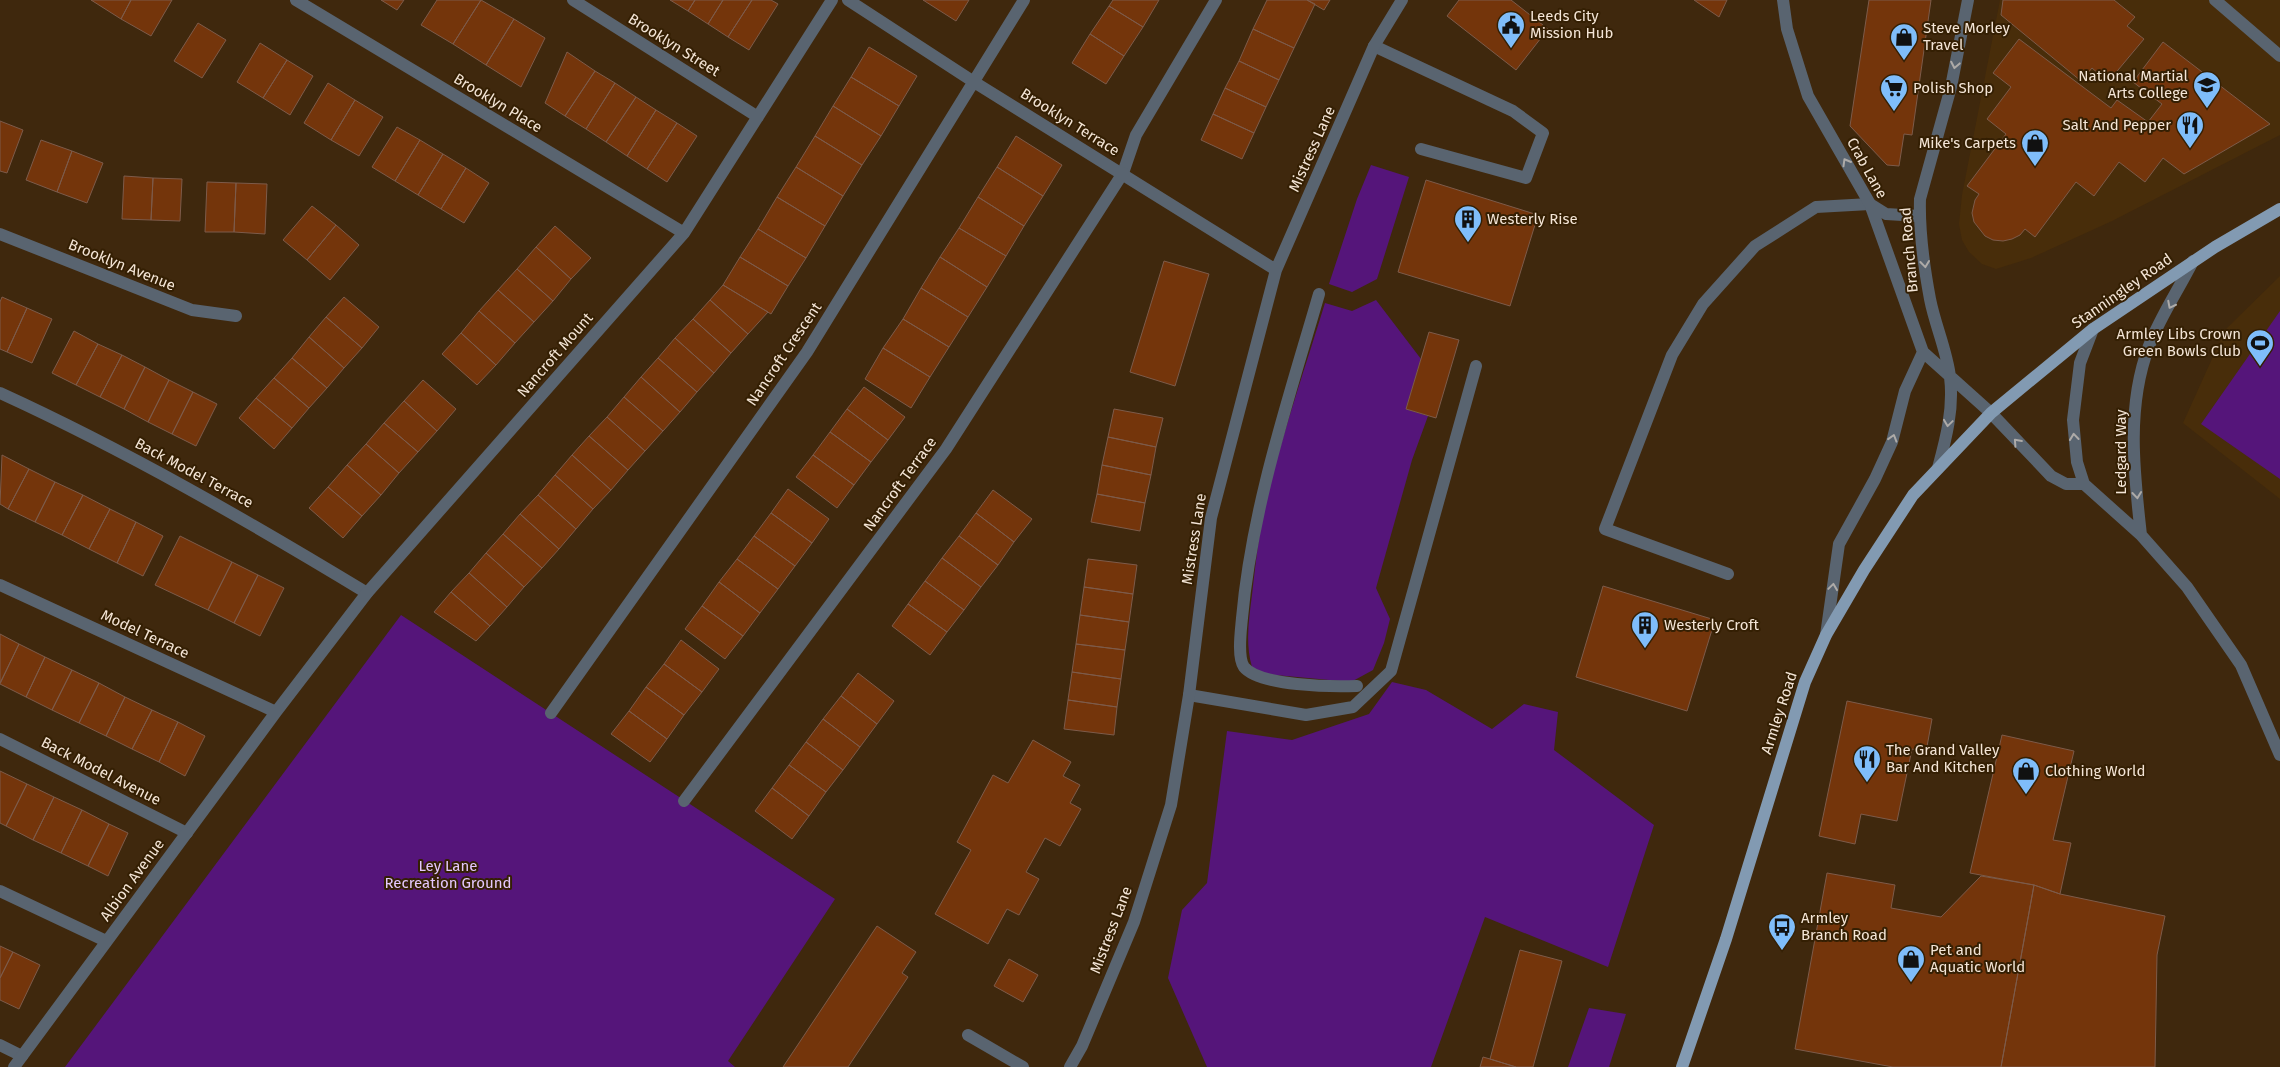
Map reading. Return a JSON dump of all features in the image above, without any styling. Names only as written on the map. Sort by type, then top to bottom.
[{"type":"main road","name":"Stanningley Road","points":[[1991,413],[2093,329],[2193,262],[2280,209]]},
{"type":"main road","name":"Armley Road","points":[[1682,1067],[1729,930],[1805,682],[1826,635],[1864,570],[1914,495],[1991,413]]},
{"type":"street","name":"Brooklyn Place","points":[[296,0],[684,233]]},
{"type":"street","name":"Brooklyn Street","points":[[573,0],[758,118]]},
{"type":"street","name":"Nancroft Mount","points":[[276,712],[367,593],[684,233],[832,0]]},
{"type":"street","name":"Brooklyn Terrace","points":[[848,0],[974,82],[1276,270]]},
{"type":"street","name":"Nancroft Crescent","points":[[551,713],[807,352],[1024,0]]},
{"type":"street","name":"Nancroft Terrace","points":[[684,801],[946,449],[1123,173],[1136,135],[1216,0]]},
{"type":"street","name":"Mistress Lane","points":[[1070,1067],[1082,1046],[1134,922],[1171,805],[1189,695],[1211,518],[1276,270],[1374,46],[1402,0]]},
{"type":"street","name":"Crab Lane","points":[[1783,0],[1787,29],[1808,96],[1870,204],[1923,352],[1991,413]]},
{"type":"street","name":"Branch Road","points":[[1938,468],[1946,438],[1951,407],[1950,376],[1930,299],[1919,216],[1920,199],[1951,87],[1968,0]]},
{"type":"street","points":[[2215,0],[2280,56]]},
{"type":"street","points":[[1374,46],[1513,111],[1543,133],[1526,178],[1421,150]]},
{"type":"street","points":[[1728,574],[1606,529],[1672,355],[1703,304],[1755,246],[1816,207],[1870,204],[1886,214],[1919,216]]},
{"type":"street","name":"Brooklyn Avenue","points":[[0,234],[192,310],[236,316]]},
{"type":"street","name":"Ledgard Way","points":[[2141,535],[2135,475],[2134,422],[2140,380],[2149,346],[2193,262]]},
{"type":"street","points":[[1319,294],[1273,450],[1255,522],[1245,585],[1240,646],[1243,666],[1254,676],[1332,687],[1357,686]]},
{"type":"street","points":[[1991,413],[2050,476],[2066,484],[2084,484],[2077,462],[2073,420],[2080,363],[2093,329]]},
{"type":"street","points":[[1826,635],[1839,544],[1875,479],[1892,442],[1905,391],[1923,352]]},
{"type":"street","points":[[1189,695],[1306,715],[1353,706],[1391,670],[1476,366]]},
{"type":"street","name":"Back Model Terrace","points":[[0,393],[69,425],[251,523],[367,593]]},
{"type":"street","name":"Ledgard Way","points":[[2084,484],[2141,535],[2187,587],[2241,665],[2280,754]]},
{"type":"street","name":"Model Terrace","points":[[0,586],[276,712]]},
{"type":"street","name":"Albion Avenue","points":[[14,1067],[276,712]]},
{"type":"street","name":"Back Model Avenue","points":[[0,739],[187,832]]},
{"type":"street","points":[[0,891],[106,941]]},
{"type":"street","points":[[968,1035],[1023,1067]]},
{"type":"street","points":[[0,1045],[22,1056]]},
{"type":"shaded area","points":[[2000,0],[2280,0],[2280,135],[2112,221],[2031,258],[1996,269],[1982,264],[1969,252],[1962,240],[1959,224],[1962,195]]},
{"type":"shaded area","points":[[2280,276],[2280,499],[2183,423],[2225,330]]},
{"type":"green space","points":[[1371,165],[1409,177],[1377,279],[1352,292],[1329,284],[1357,199]]},
{"type":"green space","points":[[1376,300],[1421,359],[1406,409],[1428,416],[1412,460],[1376,588],[1390,619],[1384,643],[1373,670],[1351,682],[1264,674],[1252,667],[1248,640],[1263,515],[1275,465],[1325,303],[1352,311]]},
{"type":"green space","name":"Armley Libs Crown Green Bowls Club","points":[[2280,311],[2280,479],[2201,424]]},
{"type":"green space","name":"Ley Lane Recreation Ground","points":[[401,615],[835,899],[728,1061],[735,1067],[65,1067]]},
{"type":"green space","points":[[1392,682],[1426,690],[1492,729],[1524,704],[1558,712],[1554,750],[1654,825],[1608,967],[1485,917],[1431,1067],[1207,1067],[1168,978],[1182,910],[1207,883],[1227,731],[1292,740],[1369,714]]},
{"type":"green space","points":[[1589,1008],[1626,1014],[1609,1067],[1568,1067]]},
{"type":"building","points":[[91,0],[131,0],[121,19]]},
{"type":"building","points":[[131,0],[172,0],[151,36],[121,19]]},
{"type":"building","points":[[381,0],[404,0],[397,10]]},
{"type":"building","points":[[437,0],[481,0],[453,44],[421,25]]},
{"type":"building","points":[[481,0],[514,19],[486,65],[453,44]]},
{"type":"building","points":[[670,0],[695,0],[688,11]]},
{"type":"building","points":[[695,0],[723,0],[708,24],[688,11]]},
{"type":"building","points":[[723,0],[752,0],[728,37],[708,24]]},
{"type":"building","points":[[752,0],[771,0],[778,4],[749,50],[728,37]]},
{"type":"building","points":[[923,0],[969,0],[956,21]]},
{"type":"building","points":[[1113,0],[1159,0],[1143,27],[1109,6]]},
{"type":"building","points":[[1267,0],[1307,0],[1315,4],[1294,48],[1253,29]]},
{"type":"building","points":[[1307,0],[1330,0],[1324,10]]},
{"type":"building","name":"Leeds City Mission Hub","points":[[1459,0],[1511,0],[1548,29],[1516,70],[1447,16]]},
{"type":"building","points":[[1694,0],[1727,0],[1719,17]]},
{"type":"building","points":[[1869,0],[1931,0],[1912,135],[1904,134],[1899,166],[1887,165],[1850,126]]},
{"type":"building","points":[[2003,0],[2114,0],[2135,17],[2127,26],[2144,39],[2108,82],[2092,68],[2081,81],[2001,15]]},
{"type":"building","points":[[1109,6],[1143,27],[1124,56],[1090,34]]},
{"type":"building","points":[[514,19],[545,38],[521,87],[486,65]]},
{"type":"building","points":[[198,23],[226,40],[202,78],[174,61]]},
{"type":"building","points":[[1253,29],[1294,48],[1279,80],[1239,61]]},
{"type":"building","points":[[1090,34],[1124,56],[1106,84],[1072,63]]},
{"type":"building","points":[[2019,39],[2111,108],[2117,100],[2148,122],[2162,104],[2133,82],[2163,42],[2270,124],[2184,174],[2163,158],[2145,182],[2119,162],[2094,196],[2076,182],[2035,237],[2025,229],[2020,235],[2012,239],[2003,241],[1993,240],[1985,236],[1974,222],[1972,213],[1975,200],[1979,194],[1967,186],[2006,134],[1987,119],[2011,87],[1993,73]]},
{"type":"building","points":[[260,43],[287,60],[263,98],[237,82]]},
{"type":"building","points":[[869,47],[917,76],[899,106],[851,77]]},
{"type":"building","points":[[567,52],[595,71],[565,116],[545,103]]},
{"type":"building","points":[[287,60],[313,76],[290,115],[263,98]]},
{"type":"building","points":[[1239,61],[1279,80],[1266,107],[1225,88]]},
{"type":"building","points":[[595,71],[615,83],[586,129],[565,116]]},
{"type":"building","points":[[851,77],[899,106],[881,136],[833,106]]},
{"type":"building","points":[[328,83],[355,100],[331,140],[304,123]]},
{"type":"building","points":[[615,83],[636,97],[606,142],[586,129]]},
{"type":"building","points":[[1225,88],[1266,107],[1254,133],[1213,114]]},
{"type":"building","points":[[636,97],[656,110],[627,156],[606,142]]},
{"type":"building","points":[[355,100],[383,117],[359,156],[331,140]]},
{"type":"building","points":[[833,106],[881,136],[862,165],[815,136]]},
{"type":"building","points":[[656,110],[677,123],[647,169],[627,156]]},
{"type":"building","points":[[1213,114],[1254,133],[1242,159],[1201,140]]},
{"type":"building","points":[[0,121],[23,130],[7,173],[0,171]]},
{"type":"building","points":[[677,123],[697,136],[667,182],[647,169]]},
{"type":"building","points":[[397,127],[420,140],[395,181],[372,167]]},
{"type":"building","points":[[815,136],[862,165],[843,196],[796,167]]},
{"type":"building","points":[[1016,136],[1062,165],[1043,196],[997,167]]},
{"type":"building","points":[[41,140],[72,151],[57,192],[26,180]]},
{"type":"building","points":[[420,140],[443,154],[418,195],[395,181]]},
{"type":"building","points":[[72,151],[103,163],[87,203],[57,192]]},
{"type":"building","points":[[443,154],[466,168],[441,209],[418,195]]},
{"type":"building","points":[[796,167],[843,196],[825,226],[777,197]]},
{"type":"building","points":[[997,167],[1043,196],[1024,226],[978,197]]},
{"type":"building","points":[[466,168],[489,183],[464,223],[441,209]]},
{"type":"building","points":[[124,176],[153,178],[151,220],[122,219]]},
{"type":"building","points":[[153,178],[182,179],[180,221],[151,220]]},
{"type":"building","name":"Westerly Rise","points":[[1426,180],[1538,215],[1510,306],[1398,272]]},
{"type":"building","points":[[207,182],[236,183],[234,232],[205,232]]},
{"type":"building","points":[[236,183],[267,184],[265,234],[234,232]]},
{"type":"building","points":[[777,197],[825,226],[806,258],[758,229]]},
{"type":"building","points":[[978,197],[1024,226],[1006,256],[959,228]]},
{"type":"building","points":[[312,206],[336,225],[307,260],[283,240]]},
{"type":"building","points":[[336,225],[359,245],[330,280],[307,260]]},
{"type":"building","points":[[555,226],[591,258],[571,279],[536,247]]},
{"type":"building","points":[[959,228],[1006,256],[987,287],[940,257]]},
{"type":"building","points":[[758,229],[806,258],[788,286],[740,257]]},
{"type":"building","points":[[536,247],[571,279],[553,301],[517,269]]},
{"type":"building","points":[[740,257],[788,286],[771,314],[723,285]]},
{"type":"building","points":[[940,257],[987,287],[968,317],[921,288]]},
{"type":"building","points":[[1164,261],[1209,274],[1175,386],[1130,372]]},
{"type":"building","points":[[517,269],[553,301],[534,322],[498,290]]},
{"type":"building","points":[[723,285],[768,312],[748,334],[710,300]]},
{"type":"building","points":[[921,288],[968,317],[949,347],[903,319]]},
{"type":"building","points":[[498,290],[534,322],[515,343],[479,311]]},
{"type":"building","points":[[2,297],[27,308],[7,352],[0,349],[0,302]]},
{"type":"building","points":[[344,297],[379,327],[362,348],[326,317]]},
{"type":"building","points":[[710,300],[748,334],[731,353],[693,319]]},
{"type":"building","points":[[27,308],[52,319],[32,363],[7,352]]},
{"type":"building","points":[[479,311],[515,343],[496,365],[461,333]]},
{"type":"building","points":[[326,317],[362,348],[344,368],[309,337]]},
{"type":"building","points":[[693,319],[731,353],[714,373],[675,338]]},
{"type":"building","points":[[903,319],[949,347],[930,377],[883,348]]},
{"type":"building","points":[[74,331],[98,344],[76,385],[52,373]]},
{"type":"building","points":[[1429,332],[1459,340],[1436,418],[1406,409]]},
{"type":"building","points":[[461,333],[496,365],[477,385],[442,354]]},
{"type":"building","points":[[309,337],[344,368],[327,388],[292,358]]},
{"type":"building","points":[[675,338],[714,373],[697,392],[658,358]]},
{"type":"building","points":[[98,344],[122,355],[100,397],[76,385]]},
{"type":"building","points":[[883,348],[930,377],[911,408],[865,379]]},
{"type":"building","points":[[122,355],[145,367],[124,409],[100,397]]},
{"type":"building","points":[[292,358],[327,388],[309,408],[274,378]]},
{"type":"building","points":[[658,358],[697,392],[680,412],[641,377]]},
{"type":"building","points":[[145,367],[169,380],[148,422],[124,409]]},
{"type":"building","points":[[641,377],[680,412],[663,431],[624,397]]},
{"type":"building","points":[[274,378],[309,408],[292,428],[256,398]]},
{"type":"building","points":[[169,380],[193,392],[172,434],[148,422]]},
{"type":"building","points":[[423,380],[456,409],[437,431],[404,401]]},
{"type":"building","points":[[864,387],[905,417],[888,440],[847,409]]},
{"type":"building","points":[[193,392],[217,404],[196,446],[172,434]]},
{"type":"building","points":[[624,397],[663,431],[645,451],[607,417]]},
{"type":"building","points":[[256,398],[292,428],[274,449],[239,418]]},
{"type":"building","points":[[404,401],[437,431],[418,452],[384,423]]},
{"type":"building","points":[[847,409],[888,440],[871,462],[830,432]]},
{"type":"building","points":[[1114,409],[1163,418],[1156,447],[1108,437]]},
{"type":"building","points":[[607,417],[645,451],[628,470],[589,436]]},
{"type":"building","points":[[384,423],[418,452],[399,473],[366,444]]},
{"type":"building","points":[[830,432],[871,462],[854,485],[813,455]]},
{"type":"building","points":[[589,436],[628,470],[611,490],[572,455]]},
{"type":"building","points":[[1108,437],[1156,447],[1151,475],[1102,465]]},
{"type":"building","points":[[366,444],[399,473],[381,495],[347,465]]},
{"type":"building","points":[[2,455],[29,469],[8,509],[0,504]]},
{"type":"building","points":[[572,455],[611,490],[593,509],[555,475]]},
{"type":"building","points":[[813,455],[854,485],[837,508],[796,477]]},
{"type":"building","points":[[347,465],[381,495],[362,516],[328,487]]},
{"type":"building","points":[[1102,465],[1151,475],[1145,503],[1097,494]]},
{"type":"building","points":[[29,469],[55,482],[35,522],[8,509]]},
{"type":"building","points":[[555,475],[593,509],[576,529],[538,495]]},
{"type":"building","points":[[55,482],[83,495],[62,535],[35,522]]},
{"type":"building","points":[[328,487],[362,516],[343,538],[309,508]]},
{"type":"building","points":[[788,489],[829,519],[812,543],[771,513]]},
{"type":"building","points":[[993,490],[1032,519],[1014,542],[976,513]]},
{"type":"building","points":[[1097,494],[1145,503],[1140,531],[1091,522]]},
{"type":"building","points":[[83,495],[110,509],[89,549],[62,535]]},
{"type":"building","points":[[538,495],[576,529],[559,549],[520,514]]},
{"type":"building","points":[[110,509],[136,522],[117,563],[89,549]]},
{"type":"building","points":[[771,513],[812,543],[795,566],[754,536]]},
{"type":"building","points":[[976,513],[1014,542],[998,565],[959,536]]},
{"type":"building","points":[[520,514],[559,549],[542,568],[503,534]]},
{"type":"building","points":[[136,522],[163,536],[143,576],[117,563]]},
{"type":"building","points":[[503,534],[542,568],[524,587],[486,553]]},
{"type":"building","points":[[180,536],[232,562],[208,610],[155,585]]},
{"type":"building","points":[[754,536],[795,566],[778,589],[737,559]]},
{"type":"building","points":[[959,536],[998,565],[981,587],[942,558]]},
{"type":"building","points":[[486,553],[524,587],[507,607],[469,573]]},
{"type":"building","points":[[942,558],[981,587],[964,610],[925,581]]},
{"type":"building","points":[[737,559],[778,589],[760,613],[719,582]]},
{"type":"building","points":[[1088,559],[1137,565],[1133,594],[1084,587]]},
{"type":"building","points":[[232,562],[258,575],[234,623],[208,610]]},
{"type":"building","points":[[469,573],[507,607],[490,626],[451,592]]},
{"type":"building","points":[[258,575],[284,588],[260,636],[234,623]]},
{"type":"building","points":[[925,581],[964,610],[947,632],[908,604]]},
{"type":"building","points":[[719,582],[760,613],[743,636],[702,606]]},
{"type":"building","name":"Westerly Croft","points":[[1603,586],[1715,620],[1687,711],[1576,677]]},
{"type":"building","points":[[1084,587],[1133,594],[1129,622],[1080,615]]},
{"type":"building","points":[[451,592],[490,626],[476,641],[434,612]]},
{"type":"building","points":[[908,604],[947,632],[930,655],[892,626]]},
{"type":"building","points":[[702,606],[743,636],[725,659],[685,629]]},
{"type":"building","points":[[1080,615],[1129,622],[1125,650],[1076,644]]},
{"type":"building","points":[[0,634],[19,644],[0,683]]},
{"type":"building","points":[[681,640],[719,669],[702,692],[664,664]]},
{"type":"building","points":[[19,644],[45,657],[26,697],[0,684]]},
{"type":"building","points":[[1076,644],[1125,650],[1121,679],[1072,672]]},
{"type":"building","points":[[45,657],[72,670],[52,710],[26,697]]},
{"type":"building","points":[[664,664],[702,692],[684,715],[646,687]]},
{"type":"building","points":[[72,670],[99,683],[79,723],[52,710]]},
{"type":"building","points":[[1072,672],[1121,679],[1117,707],[1068,700]]},
{"type":"building","points":[[858,673],[894,701],[877,724],[841,696]]},
{"type":"building","points":[[99,683],[125,697],[106,736],[79,723]]},
{"type":"building","points":[[646,687],[684,715],[667,739],[629,711]]},
{"type":"building","points":[[841,696],[877,724],[860,747],[823,719]]},
{"type":"building","points":[[125,697],[152,710],[132,749],[106,736]]},
{"type":"building","points":[[1068,700],[1117,707],[1114,735],[1064,729]]},
{"type":"building","name":"The Grand Valley Bar And Kitchen","points":[[1847,701],[1932,719],[1926,752],[1912,749],[1897,821],[1861,814],[1855,844],[1819,836]]},
{"type":"building","points":[[152,710],[178,722],[159,762],[132,749]]},
{"type":"building","points":[[629,711],[667,739],[650,762],[611,734]]},
{"type":"building","points":[[823,719],[860,747],[843,770],[806,742]]},
{"type":"building","points":[[178,722],[205,736],[185,776],[159,762]]},
{"type":"building","name":"Clothing World","points":[[2002,735],[2074,751],[2053,840],[2071,843],[2060,894],[2034,885],[1970,873]]},
{"type":"building","points":[[1033,740],[1071,762],[1063,776],[1080,785],[1070,803],[1081,809],[1060,846],[1045,838],[1026,872],[1039,879],[1019,915],[1007,909],[988,944],[935,914],[971,850],[957,842],[993,775],[1008,783]]},
{"type":"building","points":[[806,742],[843,770],[826,792],[789,765]]},
{"type":"building","points":[[789,765],[826,792],[809,816],[772,788]]},
{"type":"building","points":[[0,771],[27,784],[6,826],[0,823]]},
{"type":"building","points":[[27,784],[54,797],[33,840],[6,826]]},
{"type":"building","points":[[772,788],[809,816],[792,839],[755,811]]},
{"type":"building","points":[[54,797],[82,810],[61,853],[33,840]]},
{"type":"building","points":[[82,810],[109,824],[88,866],[61,853]]},
{"type":"building","points":[[109,824],[128,833],[108,876],[88,866]]},
{"type":"building","name":"Pet and Aquatic World","points":[[1827,873],[1895,885],[1891,908],[1941,917],[1981,876],[2034,885],[2001,1067],[1893,1067],[1795,1049]]},
{"type":"building","points":[[2034,885],[2060,894],[2165,916],[2157,955],[2155,1067],[2001,1067]]},
{"type":"building","points":[[877,926],[916,952],[902,973],[908,977],[848,1067],[783,1067]]},
{"type":"building","points":[[0,946],[13,952],[0,978]]},
{"type":"building","points":[[1520,950],[1562,961],[1533,1067],[1516,1067],[1490,1059]]},
{"type":"building","points":[[13,952],[40,965],[19,1009],[0,1000],[0,978]]},
{"type":"building","points":[[1009,959],[1038,975],[1023,1002],[994,986]]},
{"type":"building","points":[[1483,1057],[1490,1059],[1516,1067],[1480,1067]]},
{"type":"place","name":"Leeds City Mission Hub","points":[[1511,49]]},
{"type":"place","name":"Steve Morley Travel","points":[[1904,61]]},
{"type":"place","name":"National Martial Arts College","points":[[2207,109]]},
{"type":"place","name":"Polish Shop","points":[[1894,112]]},
{"type":"place","name":"Salt And Pepper","points":[[2190,149]]},
{"type":"place","name":"Mike's Carpets","points":[[2035,167]]},
{"type":"place","name":"Westerly Rise","points":[[1468,243]]},
{"type":"place","name":"Armley Libs Crown Green Bowls Club","points":[[2260,367]]},
{"type":"place","name":"Westerly Croft","points":[[1645,649]]},
{"type":"place","name":"The Grand Valley Bar And Kitchen","points":[[1867,783]]},
{"type":"place","name":"Clothing World","points":[[2026,795]]},
{"type":"place","name":"Armley Branch Road","points":[[1782,951]]},
{"type":"place","name":"Pet and Aquatic World","points":[[1911,983]]}]
